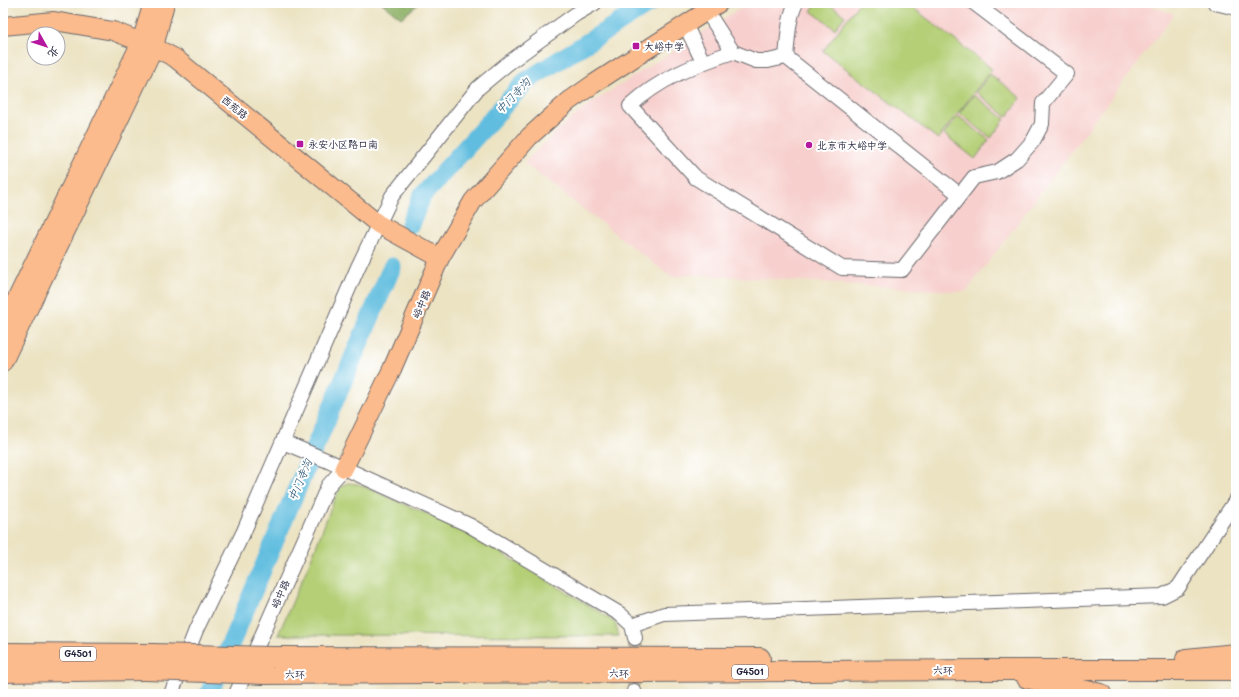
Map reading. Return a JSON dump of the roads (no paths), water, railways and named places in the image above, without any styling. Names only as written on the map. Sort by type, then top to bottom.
[{"type":"highway","name":"六环","points":[[3,653],[149,662],[265,674],[1236,670]]},
{"type":"highway","points":[[1186,659],[1236,654]]},
{"type":"highway","name":"六环","points":[[3,672],[149,662],[273,657],[1236,658]]},
{"type":"highway","points":[[988,670],[1101,694]]},
{"type":"main road","points":[[3,327],[148,44],[153,3]]},
{"type":"main road","points":[[3,362],[148,44],[165,3]]},
{"type":"main road","name":"峪中路","points":[[339,466],[392,369],[440,258],[474,201],[533,133],[570,101],[712,7]]},
{"type":"main road","name":"西苑路","points":[[3,26],[54,21],[113,31],[148,44],[175,58],[378,224],[440,258]]},
{"type":"street","points":[[786,57],[788,33],[793,8],[796,3]]},
{"type":"street","points":[[786,57],[768,61],[756,61],[733,52],[703,62],[670,77],[636,100],[630,106],[696,178],[842,268],[902,270],[974,177],[997,172],[1017,159],[1033,140],[1042,124],[1044,103],[1067,74],[974,3]]},
{"type":"street","points":[[1215,3],[1236,8]]},
{"type":"street","points":[[171,694],[196,630],[244,531],[358,267],[392,196],[478,88],[507,64],[588,5]]},
{"type":"street","points":[[712,7],[733,52]]},
{"type":"street","points":[[685,24],[703,62]]},
{"type":"street","points":[[786,57],[960,195]]},
{"type":"street","points":[[283,442],[469,525],[620,614],[634,631],[664,614],[1162,596],[1178,588],[1236,500]]},
{"type":"street","name":"峪中路","points":[[236,694],[328,486],[339,466]]},
{"type":"waterway","name":"中门寺沟","points":[[410,224],[422,196],[526,81],[650,3]]},
{"type":"waterway","name":"中门寺沟","points":[[209,694],[392,267]]},
{"type":"tunnel","points":[[634,691],[635,638]]},
{"type":"place","name":"大峪中学","points":[[636,46]]},
{"type":"place","name":"永安小区路口南","points":[[300,144]]},
{"type":"place","name":"北京市大峪中学","points":[[809,145]]}]
